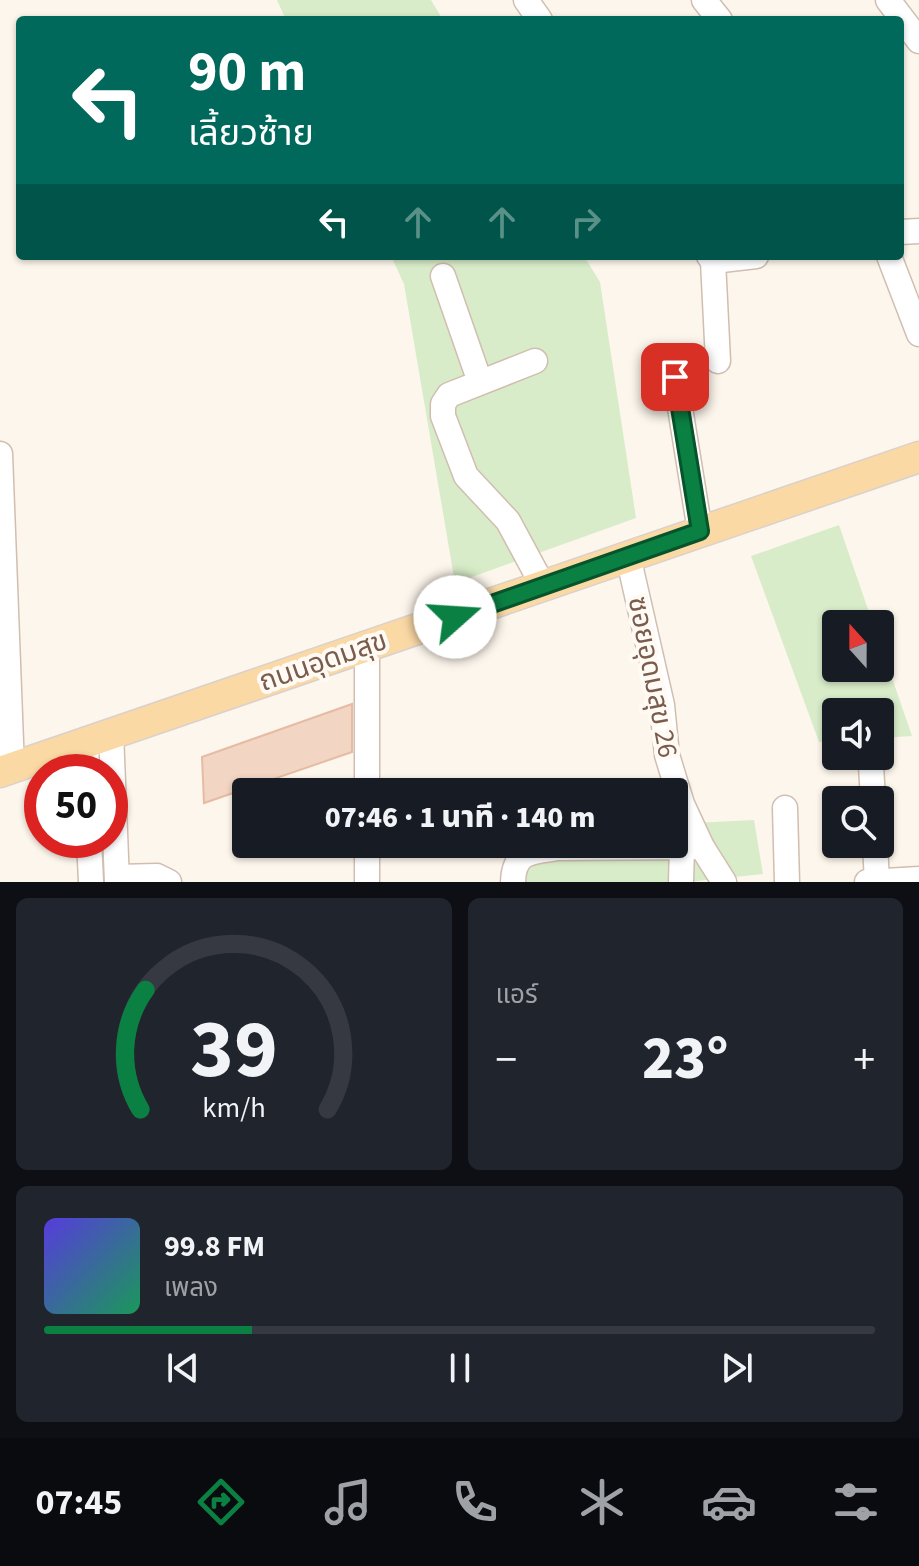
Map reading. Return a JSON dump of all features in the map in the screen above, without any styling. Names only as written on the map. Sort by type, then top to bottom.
[{"type":"main road","name":"ถนนอุดมสุข","points":[[6,770],[94,749],[367,647],[919,457]]},
{"type":"street","points":[[704,0],[717,16]]},
{"type":"street","points":[[888,0],[900,16]]},
{"type":"street","points":[[904,21],[919,41]]},
{"type":"street","points":[[711,260],[718,361]]},
{"type":"street","points":[[891,260],[919,334]]},
{"type":"street","points":[[443,276],[480,382]]},
{"type":"street","points":[[535,361],[449,395],[443,404],[443,416],[466,476],[508,521],[543,586]]},
{"type":"street","points":[[675,377],[700,531]]},
{"type":"street","points":[[0,454],[6,770]]},
{"type":"street","name":"ซอยอุดมสุข 26","points":[[628,556],[662,705],[667,755],[692,847],[724,882]]},
{"type":"street","points":[[367,647],[367,778]]},
{"type":"street","points":[[94,749],[117,875]]},
{"type":"street","points":[[785,808],[787,882]]},
{"type":"street","points":[[513,882],[514,866],[522,856],[536,852],[559,848],[692,847],[681,882]]},
{"type":"street","points":[[367,858],[367,882]]},
{"type":"street","points":[[876,858],[877,882]]},
{"type":"street","points":[[91,874],[157,876],[169,882]]},
{"type":"street","points":[[867,882],[919,879]]},
{"type":"green space","points":[[277,0],[431,0],[441,16],[284,16]]},
{"type":"green space","points":[[393,260],[586,260],[600,282],[636,518],[455,583],[404,284]]},
{"type":"green space","points":[[839,525],[868,610],[822,610],[822,682],[893,682],[912,736],[894,737],[894,698],[822,698],[822,742],[819,742],[751,556]]},
{"type":"green space","points":[[754,820],[763,874],[688,882],[515,882],[514,858],[688,858],[688,823]]},
{"type":"building","points":[[352,704],[352,752],[277,778],[232,778],[232,793],[204,803],[202,757]]},
{"type":"route","points":[[455,617],[700,531],[675,377]]}]
